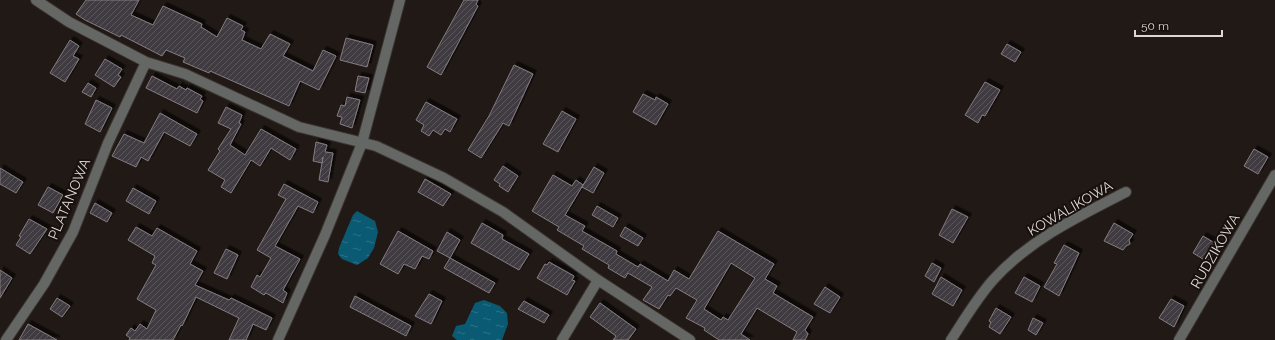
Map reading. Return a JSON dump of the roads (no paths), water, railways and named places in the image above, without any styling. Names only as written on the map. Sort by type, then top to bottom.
[{"type":"street","points":[[36,0],[69,22],[146,62],[185,74],[299,127],[376,146],[437,175],[502,212],[598,280],[690,340]]},
{"type":"street","points":[[278,340],[325,236],[362,143],[400,0]]},
{"type":"street","name":"PLATANOWA","points":[[6,340],[44,284],[73,232],[108,143],[146,62]]},
{"type":"street","name":"RUDZIKOWA","points":[[1179,340],[1275,175]]},
{"type":"street","name":"KOWALIKOWA","points":[[951,340],[982,292],[1009,265],[1064,224],[1126,192]]},
{"type":"street","points":[[562,340],[598,280]]},
{"type":"water","points":[[357,211],[375,221],[378,232],[374,248],[368,258],[357,265],[342,259],[338,254],[339,248],[353,215]]},
{"type":"water","points":[[484,300],[500,306],[507,313],[508,324],[502,340],[457,340],[452,336],[456,326],[465,324],[475,303]]}]
